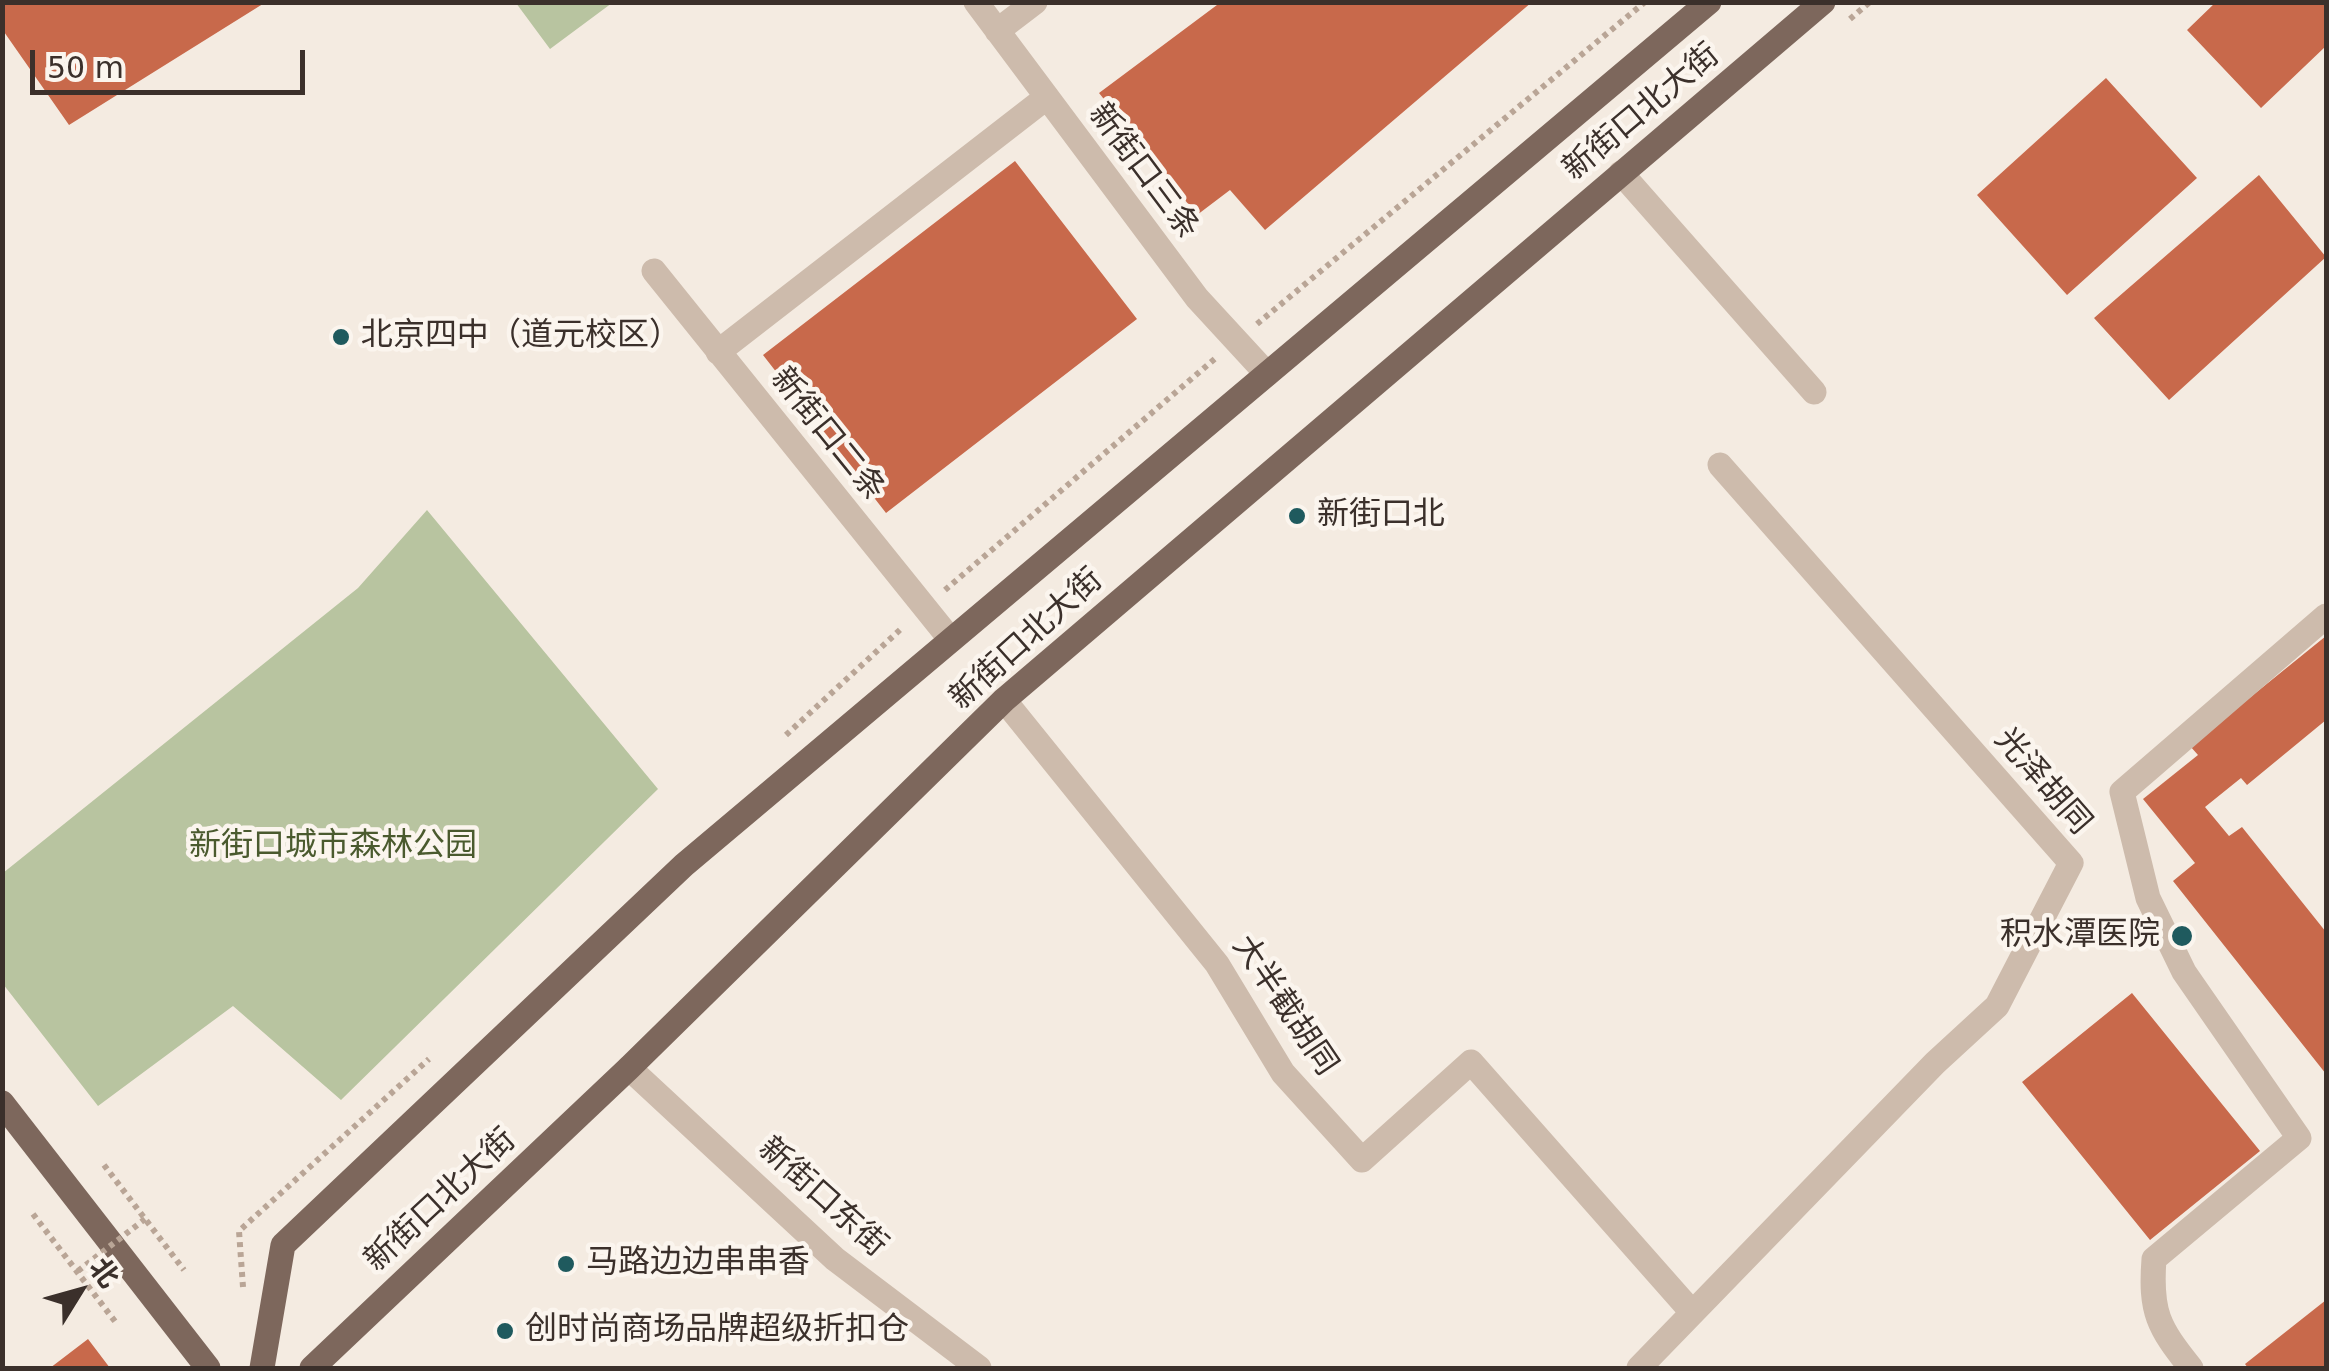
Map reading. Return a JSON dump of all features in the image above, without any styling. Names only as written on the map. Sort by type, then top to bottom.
[{"type":"main road","name":"新街口北大街","points":[[262,1368],[283,1245],[684,866],[1709,2]]},
{"type":"main road","name":"新街口北大街","points":[[312,1368],[629,1068],[1004,700],[1823,2]]},
{"type":"main road","points":[[2,1102],[208,1368]]},
{"type":"street","name":"新街口三条","points":[[976,2],[1197,298],[1266,374]]},
{"type":"street","points":[[997,31],[1035,2]]},
{"type":"street","points":[[718,352],[1047,98]]},
{"type":"street","points":[[1621,173],[1814,392]]},
{"type":"street","name":"新街口二条","points":[[654,271],[951,640]]},
{"type":"street","name":"光泽胡同","points":[[1639,1368],[1934,1063],[1997,1006],[2071,863],[1720,465]]},
{"type":"street","points":[[2191,1368],[2161,1331],[2151,1298],[2154,1259],[2299,1138],[2184,972],[2148,898],[2122,792],[2326,616]]},
{"type":"street","name":"大半截胡同","points":[[1004,700],[1217,964],[1284,1073],[1362,1160],[1471,1062],[1691,1311]]},
{"type":"street","name":"新街口东街","points":[[629,1068],[835,1259],[979,1368]]},
{"type":"path","points":[[1840,28],[1870,2]]},
{"type":"path","points":[[104,1166],[184,1270]]},
{"type":"path","points":[[33,1214],[118,1324]]},
{"type":"path","points":[[78,1271],[145,1219]]},
{"type":"green space","points":[[516,3],[612,3],[550,49]]},
{"type":"green space","name":"新街口城市森林公园","points":[[427,510],[658,789],[341,1100],[233,1006],[98,1106],[3,984],[3,873],[358,588]]},
{"type":"building","points":[[2,2],[266,2],[69,125],[2,29]]},
{"type":"building","points":[[1221,2],[1532,2],[1265,230],[1230,190],[1197,215],[1099,93]]},
{"type":"building","points":[[2216,2],[2326,2],[2326,46],[2261,108],[2187,30]]},
{"type":"building","points":[[2106,78],[2197,178],[2067,295],[1977,195]]},
{"type":"building","points":[[1015,161],[1137,319],[886,513],[763,355]]},
{"type":"building","points":[[2259,175],[2326,257],[2169,400],[2094,318]]},
{"type":"building","points":[[2326,636],[2326,720],[2247,785],[2241,778],[2205,807],[2229,836],[2242,827],[2326,932],[2326,1074],[2173,881],[2195,863],[2143,799],[2198,755],[2190,746]]},
{"type":"building","points":[[2132,993],[2260,1151],[2150,1240],[2022,1082]]},
{"type":"building","points":[[2326,1300],[2326,1368],[2248,1368],[2245,1364]]},
{"type":"building","points":[[88,1339],[110,1368],[50,1368]]},
{"type":"place","name":"北京四中（道元校区）","points":[[341,337]]},
{"type":"place","name":"新街口北","points":[[1297,516]]},
{"type":"place","name":"积水潭医院","points":[[2182,936]]},
{"type":"place","name":"马路边边串串香","points":[[566,1264]]},
{"type":"place","name":"创时尚商场品牌超级折扣仓","points":[[505,1331]]}]
